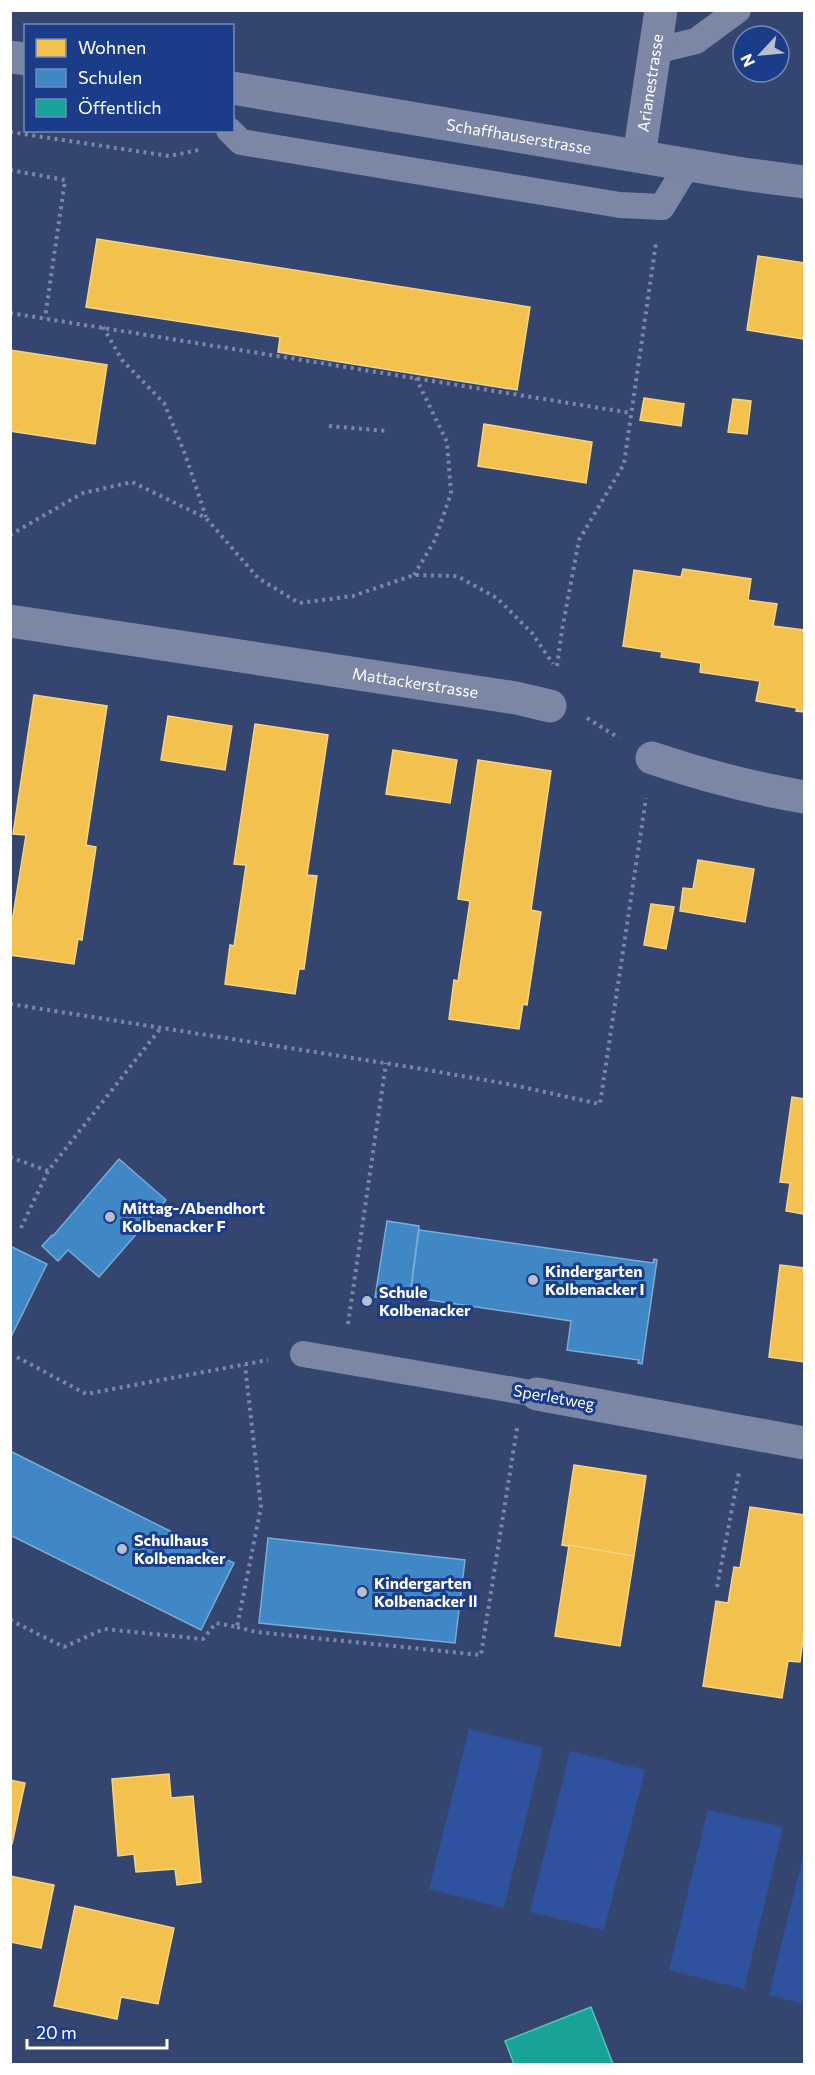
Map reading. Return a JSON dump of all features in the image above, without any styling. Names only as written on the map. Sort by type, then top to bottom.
[{"type":"main road","name":"Schaffhauserstrasse","points":[[234,88],[743,174],[804,182]]},
{"type":"street","name":"Arianestrasse","points":[[639,156],[661,10]]},
{"type":"street","name":"Mattackerstrasse","points":[[10,621],[516,698],[550,706]]},
{"type":"street","points":[[652,758],[690,771],[804,797]]},
{"type":"street","name":"Sperletweg","points":[[530,1393],[804,1443]]},
{"type":"lane","points":[[655,51],[696,41],[738,10]]},
{"type":"lane","points":[[235,136],[620,205],[662,207],[688,164]]},
{"type":"lane","name":"Sperletweg","points":[[303,1354],[530,1393]]},
{"type":"path","points":[[10,132],[169,156],[235,136]]},
{"type":"path","points":[[10,170],[66,180],[45,318]]},
{"type":"path","points":[[103,327],[122,360],[164,403],[185,454],[206,518],[258,578],[298,603],[353,596],[414,574],[457,576],[497,598],[532,633],[556,669],[579,540],[624,464],[662,207]]},
{"type":"path","points":[[10,313],[631,413]]},
{"type":"path","points":[[414,574],[435,540],[451,494],[447,442],[416,378]]},
{"type":"path","points":[[329,426],[386,431]]},
{"type":"path","points":[[10,535],[83,493],[132,482],[206,518]]},
{"type":"path","points":[[10,1004],[386,1063],[508,1084],[600,1104],[652,758],[585,717],[550,706]]},
{"type":"path","points":[[21,1228],[48,1171],[160,1029]]},
{"type":"path","points":[[17,1357],[86,1394],[344,1347],[386,1063]]},
{"type":"path","points":[[10,1157],[48,1171]]},
{"type":"path","points":[[237,1627],[261,1507],[246,1365]]},
{"type":"path","points":[[10,1620],[64,1647],[104,1629],[203,1639],[216,1623],[256,1632],[481,1655],[530,1393]]},
{"type":"path","points":[[717,1587],[746,1433]]},
{"type":"shaded area","points":[[469,1729],[543,1748],[504,1908],[429,1889]]},
{"type":"shaded area","points":[[570,1751],[645,1770],[604,1930],[530,1912]]},
{"type":"shaded area","points":[[708,1810],[783,1827],[744,1989],[669,1970]]},
{"type":"shaded area","points":[[804,1852],[804,2004],[769,1995]]},
{"type":"building: Wohnen","points":[[97,239],[530,307],[517,390],[278,352],[280,337],[86,307]]},
{"type":"building: Wohnen","points":[[758,256],[804,263],[804,339],[747,330]]},
{"type":"building: Wohnen","points":[[10,350],[107,365],[95,444],[10,431]]},
{"type":"building: Wohnen","points":[[644,398],[684,404],[681,426],[640,420]]},
{"type":"building: Wohnen","points":[[733,399],[751,401],[747,434],[728,432]]},
{"type":"building: Wohnen","points":[[484,424],[592,442],[586,483],[478,466]]},
{"type":"building: Wohnen","points":[[683,569],[751,579],[748,600],[777,604],[773,626],[804,630],[804,712],[796,711],[797,708],[756,701],[760,681],[700,672],[701,663],[661,657],[662,652],[623,646],[634,570],[681,577]]},
{"type":"building: Wohnen","points":[[34,695],[107,706],[86,845],[96,847],[82,940],[78,939],[74,964],[10,955],[10,916],[13,916],[26,835],[13,834]]},
{"type":"building: Wohnen","points":[[168,716],[232,726],[225,770],[161,760]]},
{"type":"building: Wohnen","points":[[255,724],[328,735],[307,875],[317,876],[304,969],[299,969],[295,994],[225,984],[230,945],[234,946],[246,865],[234,864]]},
{"type":"building: Wohnen","points":[[393,750],[457,760],[450,803],[386,794]]},
{"type":"building: Wohnen","points":[[478,760],[551,771],[531,910],[541,912],[527,1005],[523,1004],[519,1029],[449,1019],[454,980],[458,981],[470,901],[458,899]]},
{"type":"building: Wohnen","points":[[698,860],[754,869],[745,922],[680,911],[683,888],[693,889]]},
{"type":"building: Wohnen","points":[[651,904],[674,907],[666,949],[644,945]]},
{"type":"building: Wohnen","points":[[792,1097],[804,1099],[804,1214],[786,1211],[790,1183],[780,1182]]},
{"type":"building: Wohnen","points":[[780,1265],[804,1268],[804,1362],[769,1357]]},
{"type":"building: Wohnen","points":[[574,1465],[646,1476],[634,1556],[562,1545]]},
{"type":"building: Wohnen","points":[[750,1507],[804,1515],[804,1632],[800,1662],[788,1661],[782,1698],[703,1686],[716,1601],[728,1603],[734,1567],[740,1568]]},
{"type":"building: Wohnen","points":[[569,1545],[634,1556],[620,1646],[555,1636]]},
{"type":"building: Wohnen","points":[[169,1774],[171,1798],[193,1796],[201,1882],[177,1885],[175,1869],[136,1872],[134,1854],[118,1856],[112,1779]]},
{"type":"building: Wohnen","points":[[10,1780],[25,1783],[12,1844],[10,1844]]},
{"type":"building: Wohnen","points":[[10,1876],[54,1885],[41,1948],[10,1942]]},
{"type":"building: Wohnen","points":[[75,1906],[174,1928],[158,2004],[121,1997],[117,2019],[54,2006]]},
{"type":"building: Schulen","name":"Mittag-/Abendhort Kolbenacker F","points":[[119,1159],[166,1200],[99,1277],[68,1250],[58,1261],[42,1246]]},
{"type":"building: Schulen","points":[[387,1221],[419,1226],[409,1302],[375,1297]]},
{"type":"building: Schulen","name":"Kindergarten Kolbenacker I","points":[[419,1230],[653,1263],[654,1259],[657,1260],[642,1364],[638,1363],[639,1360],[567,1350],[571,1321],[410,1297]]},
{"type":"building: Schulen","points":[[10,1246],[47,1264],[10,1339]]},
{"type":"building: Schulen","name":"Schulhaus Kolbenacker","points":[[10,1451],[234,1563],[201,1630],[10,1535]]},
{"type":"building: Schulen","name":"Kindergarten Kolbenacker ll","points":[[268,1538],[465,1560],[455,1643],[259,1623]]},
{"type":"building: Öffentlich","points":[[591,2007],[613,2064],[514,2064],[505,2041]]},
{"type":"place","name":"Mittag-/Abendhort Kolbenacker F","points":[[110,1217]]},
{"type":"place","name":"Kindergarten Kolbenacker I","points":[[533,1280]]},
{"type":"place","name":"Schule Kolbenacker","points":[[367,1301]]},
{"type":"place","name":"Schulhaus Kolbenacker","points":[[122,1549]]},
{"type":"place","name":"Kindergarten Kolbenacker ll","points":[[362,1592]]}]
